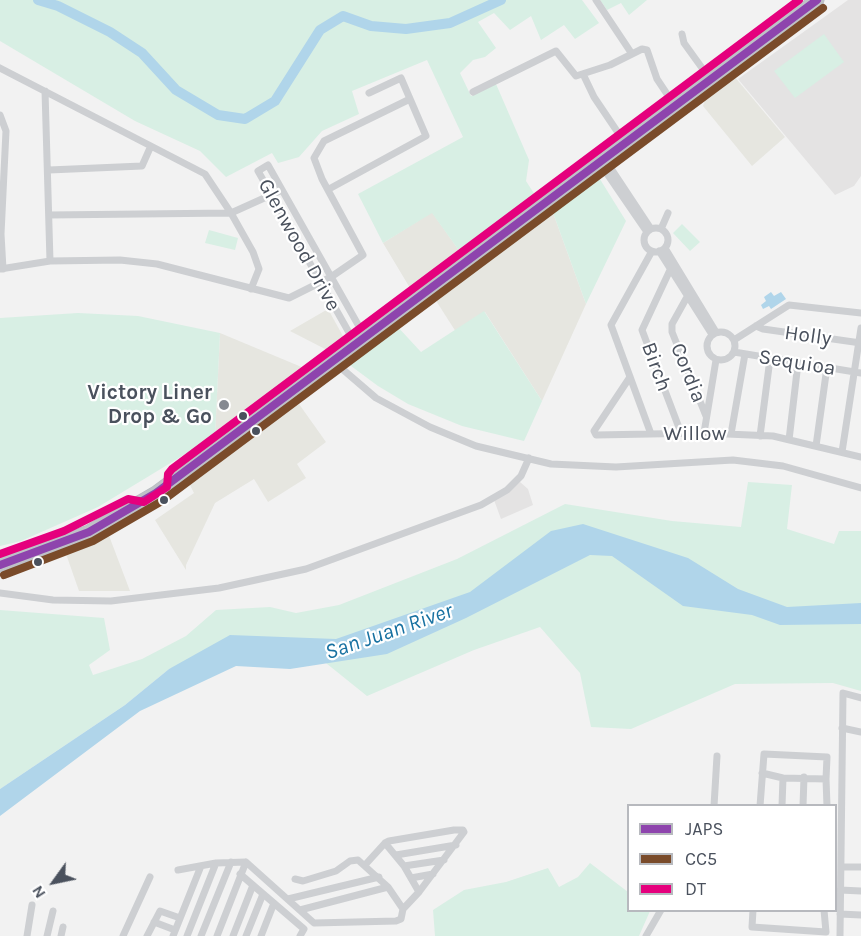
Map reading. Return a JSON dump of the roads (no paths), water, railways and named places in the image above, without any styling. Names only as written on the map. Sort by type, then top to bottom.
[{"type":"highway","points":[[0,565],[68,541],[121,516],[178,477],[817,0]]},
{"type":"street","points":[[596,0],[632,54]]},
{"type":"street","points":[[682,34],[684,43],[710,79]]},
{"type":"street","points":[[473,92],[556,51],[576,76],[647,50],[657,79],[675,106]]},
{"type":"street","points":[[0,68],[205,174],[253,252],[259,269],[251,289]]},
{"type":"street","points":[[583,74],[594,97],[625,143]]},
{"type":"street","points":[[328,189],[426,136],[401,78],[369,93]]},
{"type":"street","points":[[45,91],[50,171],[50,261]]},
{"type":"street","points":[[0,115],[6,131],[1,234],[2,269],[50,261],[120,260],[157,264],[289,298],[332,277],[363,255],[314,158],[324,141],[411,99]]},
{"type":"street","points":[[50,171],[142,166],[150,147]]},
{"type":"street","points":[[602,160],[649,230]]},
{"type":"street","name":"Glenwood Drive","points":[[268,165],[332,277],[361,341],[319,283],[270,195],[258,171],[268,165]]},
{"type":"street","points":[[49,215],[231,213],[282,190]]},
{"type":"street","points":[[661,229],[668,213]]},
{"type":"street","points":[[649,230],[661,229]]},
{"type":"street","points":[[651,434],[611,325],[668,238],[661,229]]},
{"type":"street","points":[[649,230],[644,243],[659,250],[714,333]]},
{"type":"street","points":[[659,250],[687,297],[714,333]]},
{"type":"street","name":"Birch","points":[[670,270],[642,330],[681,433]]},
{"type":"street","name":"Cordia","points":[[687,297],[672,324],[672,332],[706,416]]},
{"type":"street","points":[[734,340],[789,305],[861,313]]},
{"type":"street","name":"Holly","points":[[756,326],[763,329],[860,343]]},
{"type":"street","points":[[842,452],[857,372],[861,328]]},
{"type":"street","points":[[714,333],[724,332],[734,340]]},
{"type":"street","points":[[714,333],[706,346],[709,354],[716,360],[724,360],[734,352],[734,340]]},
{"type":"street","name":"Sequioa","points":[[734,352],[857,372]]},
{"type":"street","points":[[731,434],[745,354]]},
{"type":"street","points":[[335,359],[340,367],[376,398],[430,427],[476,446],[551,464],[616,467],[733,460],[783,466],[861,488]]},
{"type":"street","points":[[760,436],[770,359]]},
{"type":"street","points":[[704,433],[716,360]]},
{"type":"street","points":[[789,440],[798,363]]},
{"type":"street","points":[[816,446],[827,367]]},
{"type":"street","name":"Willow","points":[[630,377],[594,430],[596,435],[704,433],[760,436],[789,440],[861,457]]},
{"type":"street","points":[[0,593],[53,600],[111,602],[219,588],[306,569],[481,505],[507,490],[521,476],[529,458]]},
{"type":"street","points":[[840,936],[843,693],[861,698]]},
{"type":"street","points":[[842,728],[861,732]]},
{"type":"street","points":[[760,804],[764,754],[827,757],[826,804]]},
{"type":"street","points":[[714,804],[717,756]]},
{"type":"street","points":[[762,773],[783,778],[826,779]]},
{"type":"street","points":[[803,804],[804,777]]},
{"type":"street","points":[[782,804],[783,778]]},
{"type":"street","points":[[365,865],[385,843],[463,830],[456,845],[403,909]]},
{"type":"street","points":[[385,843],[404,866],[419,892]]},
{"type":"street","points":[[396,855],[456,845]]},
{"type":"street","points":[[178,870],[216,863],[246,862],[314,923],[396,921],[404,915],[403,909],[388,887],[365,865],[355,860],[336,871],[303,880],[295,879]]},
{"type":"street","points":[[404,866],[444,860]]},
{"type":"street","points":[[201,936],[231,862]]},
{"type":"street","points":[[217,936],[246,862]]},
{"type":"street","points":[[187,936],[216,863]]},
{"type":"street","points":[[154,922],[174,933],[201,866]]},
{"type":"street","points":[[841,867],[861,867]]},
{"type":"street","points":[[240,874],[304,929],[300,936]]},
{"type":"street","points":[[411,878],[433,874]]},
{"type":"street","points":[[123,936],[150,877]]},
{"type":"street","points":[[288,899],[379,877]]},
{"type":"street","points":[[233,936],[253,885]]},
{"type":"street","points":[[300,910],[388,887]]},
{"type":"street","points":[[840,890],[861,891]]},
{"type":"street","points":[[246,936],[263,894]]},
{"type":"street","points":[[261,936],[274,903]]},
{"type":"street","points":[[27,936],[32,905]]},
{"type":"street","points":[[150,935],[160,910],[180,918]]},
{"type":"street","points":[[48,936],[52,911]]},
{"type":"street","points":[[646,936],[660,912]]},
{"type":"street","points":[[753,912],[752,927],[790,933],[817,934],[826,932],[824,912]]},
{"type":"street","points":[[840,914],[861,915]]},
{"type":"street","points":[[61,936],[63,927]]},
{"type":"water","points":[[771,292],[774,296],[781,292],[786,299],[771,309],[769,306],[763,309],[761,305],[766,301],[764,297]]},
{"type":"water","name":"San Juan River","points":[[583,524],[688,558],[738,589],[787,607],[861,603],[861,624],[780,625],[752,615],[683,606],[612,556],[590,555],[466,618],[387,654],[290,669],[236,666],[140,711],[0,816],[0,789],[125,705],[169,669],[230,635],[336,639],[470,592],[551,531]]},
{"type":"waterway","points":[[38,0],[58,6],[110,32],[142,53],[176,90],[218,115],[245,119],[275,101],[320,30],[343,16],[371,26],[406,29],[450,23],[501,0]]},
{"type":"place","name":"Victory Liner Drop & Go","points":[[224,405]]}]
